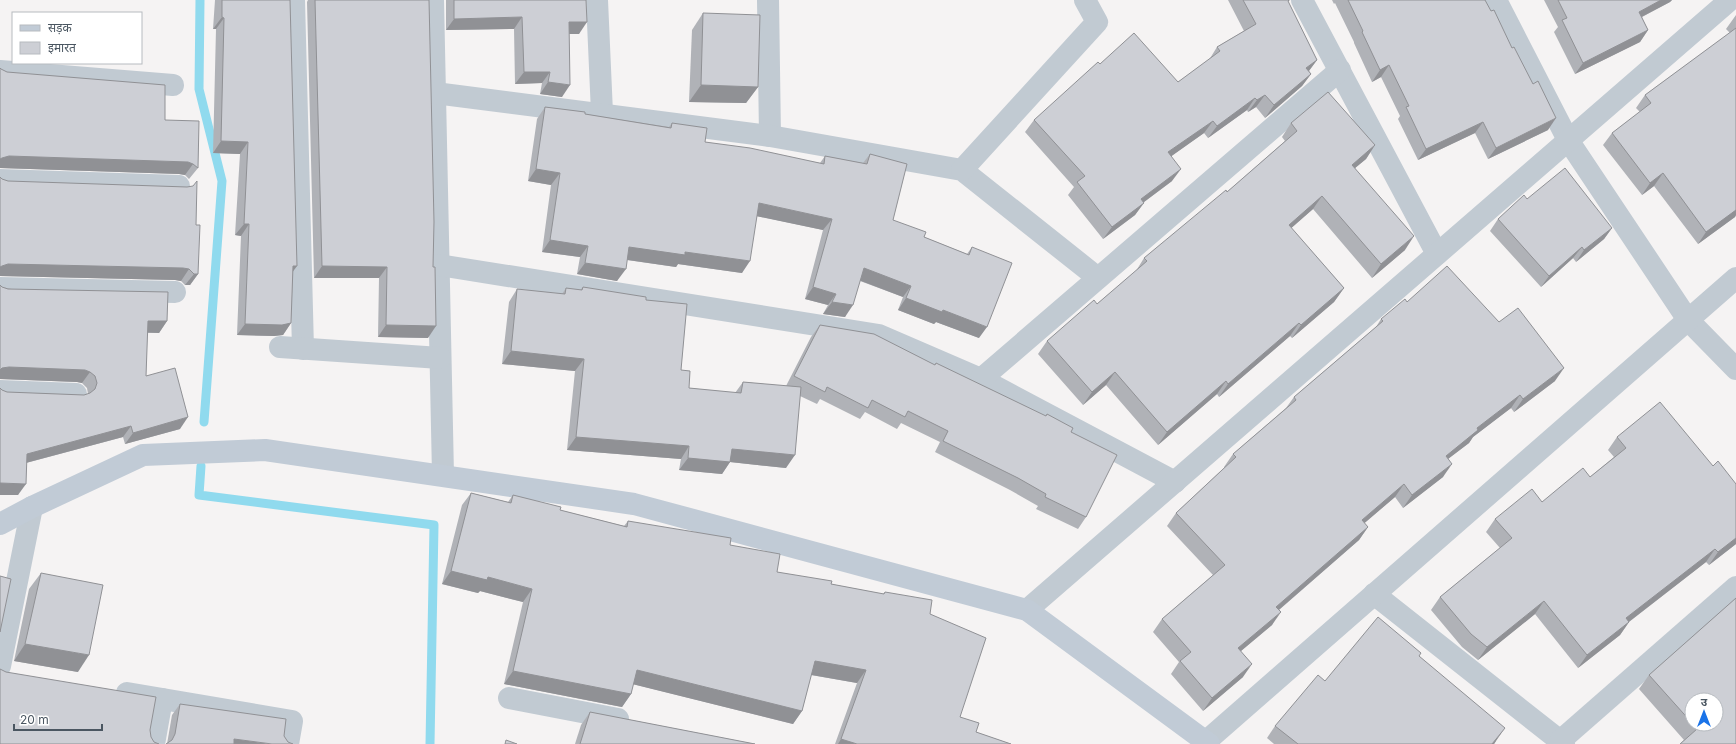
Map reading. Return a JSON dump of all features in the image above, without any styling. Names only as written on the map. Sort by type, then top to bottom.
[{"type":"main road","points":[[0,524],[32,507],[143,455],[265,450],[634,504],[1027,610],[1206,743]]},
{"type":"street","points":[[294,0],[303,349]]},
{"type":"street","points":[[433,0],[443,475]]},
{"type":"street","points":[[597,0],[602,113]]},
{"type":"street","points":[[768,0],[770,136]]},
{"type":"street","points":[[962,170],[1097,22],[1085,0]]},
{"type":"street","points":[[1302,0],[1437,254]]},
{"type":"street","points":[[1496,0],[1568,140],[1688,320],[1736,369]]},
{"type":"street","points":[[1027,610],[1568,140],[1717,4]]},
{"type":"street","points":[[0,70],[173,84]]},
{"type":"street","points":[[981,379],[1340,70]]},
{"type":"street","points":[[435,93],[602,113],[770,136],[962,170],[1098,278]]},
{"type":"street","points":[[0,180],[179,186]]},
{"type":"street","points":[[439,265],[879,334],[981,379],[1175,482]]},
{"type":"street","points":[[1206,743],[1374,594],[1736,278]]},
{"type":"street","points":[[0,288],[175,292]]},
{"type":"street","points":[[280,347],[440,358]]},
{"type":"street","points":[[0,392],[76,394]]},
{"type":"street","points":[[5,670],[32,507]]},
{"type":"street","points":[[1374,594],[1562,742],[1736,586]]},
{"type":"street","points":[[108,689],[292,721],[288,744]]},
{"type":"street","points":[[509,698],[638,723]]},
{"type":"street","points":[[154,744],[162,699]]},
{"type":"building","points":[[222,0],[290,0],[297,266],[293,266],[291,323],[282,325],[245,324],[249,224],[244,224],[248,142],[221,141],[224,18],[222,17]]},
{"type":"building","points":[[315,0],[429,0],[434,222],[433,267],[435,267],[436,326],[386,325],[387,267],[322,266]]},
{"type":"building","points":[[454,0],[586,0],[587,22],[569,22],[570,85],[548,82],[550,72],[524,72],[522,17],[454,19]]},
{"type":"building","points":[[1243,0],[1289,0],[1288,1],[1317,60],[1306,68],[1311,74],[1274,105],[1265,95],[1257,100],[1255,98],[1217,126],[1213,121],[1168,152],[1181,169],[1141,199],[1144,203],[1112,227],[1077,182],[1085,176],[1034,120],[1098,62],[1100,64],[1134,33],[1178,82],[1220,51],[1217,47],[1256,24]]},
{"type":"building","points":[[1348,0],[1485,0],[1491,11],[1494,10],[1512,48],[1514,47],[1533,84],[1538,81],[1556,118],[1496,148],[1483,122],[1426,149],[1406,107],[1409,106],[1389,65],[1380,70]]},
{"type":"building","points":[[1558,0],[1661,0],[1639,12],[1648,30],[1583,63],[1562,20],[1567,18]]},
{"type":"building","points":[[703,13],[760,15],[758,87],[701,85]]},
{"type":"building","points":[[1736,28],[1736,210],[1706,232],[1663,173],[1650,183],[1612,133],[1651,103],[1645,95]]},
{"type":"building","points":[[0,68],[7,72],[165,85],[165,120],[199,121],[198,168],[188,162],[9,156],[0,159]]},
{"type":"building","points":[[1328,92],[1375,145],[1352,165],[1414,236],[1381,264],[1322,196],[1289,225],[1344,288],[1301,325],[1299,323],[1228,384],[1226,381],[1167,432],[1115,372],[1092,392],[1047,341],[1094,300],[1097,304],[1147,261],[1144,258],[1226,190],[1227,192],[1297,131],[1291,123]]},
{"type":"building","points":[[545,107],[585,112],[585,114],[671,128],[672,123],[707,128],[705,142],[750,148],[824,164],[825,156],[867,164],[870,154],[907,164],[893,220],[926,232],[924,237],[969,255],[972,247],[1012,263],[987,327],[906,298],[911,286],[864,268],[853,305],[832,302],[836,294],[813,287],[832,219],[759,203],[750,261],[685,252],[685,255],[629,247],[626,269],[585,263],[588,246],[550,240],[560,173],[536,169]]},
{"type":"building","points":[[1565,168],[1612,228],[1584,250],[1582,247],[1549,276],[1498,219],[1524,195],[1527,199]]},
{"type":"building","points":[[0,177],[8,181],[187,187],[193,186],[197,181],[196,225],[200,225],[198,274],[194,274],[189,269],[183,268],[8,264],[0,267]]},
{"type":"building","points":[[1447,266],[1499,322],[1518,308],[1564,368],[1523,399],[1520,395],[1477,428],[1478,430],[1446,456],[1452,464],[1412,495],[1404,484],[1362,520],[1368,527],[1276,607],[1281,612],[1238,648],[1252,664],[1212,698],[1180,661],[1191,652],[1162,619],[1225,565],[1176,513],[1236,457],[1233,454],[1296,400],[1294,397],[1383,321],[1381,319],[1405,299],[1407,302]]},
{"type":"building","points":[[0,285],[8,289],[168,292],[167,321],[148,321],[146,376],[175,368],[188,417],[133,433],[131,426],[27,454],[26,484],[0,483],[0,388],[7,392],[84,395],[95,389],[97,383],[95,376],[85,370],[9,367],[2,368],[0,370]]},
{"type":"building","points":[[583,287],[646,297],[646,300],[687,304],[681,370],[690,371],[689,388],[741,393],[743,382],[801,387],[795,455],[732,449],[730,462],[688,458],[689,446],[576,437],[584,359],[511,351],[517,289],[565,294],[566,288],[582,290]]},
{"type":"building","points":[[820,325],[874,334],[935,365],[936,363],[1046,416],[1047,414],[1073,428],[1071,432],[1117,455],[1086,517],[1045,497],[1046,494],[1018,478],[943,441],[948,431],[908,411],[905,417],[872,400],[868,408],[827,387],[825,392],[794,376]]},
{"type":"building","points":[[1660,402],[1713,466],[1718,461],[1736,484],[1736,538],[1718,552],[1715,549],[1626,618],[1629,622],[1587,655],[1544,601],[1487,647],[1471,634],[1440,597],[1512,538],[1495,519],[1532,489],[1542,502],[1583,468],[1590,477],[1626,448],[1617,437]]},
{"type":"building","points":[[471,493],[511,503],[513,495],[561,507],[560,510],[627,527],[628,521],[731,538],[730,545],[780,554],[777,572],[832,581],[831,584],[884,594],[885,592],[932,600],[930,614],[986,638],[960,717],[979,723],[976,732],[1011,744],[857,744],[841,739],[866,670],[815,661],[802,711],[637,670],[631,694],[513,671],[532,589],[488,577],[487,580],[451,571]]},
{"type":"building","points":[[41,573],[103,585],[89,655],[25,644]]},
{"type":"building","points":[[0,576],[11,579],[0,632]]},
{"type":"building","points":[[1736,598],[1736,744],[1680,744],[1694,732],[1724,732],[1724,692],[1684,692],[1684,714],[1649,675]]},
{"type":"building","points":[[1378,617],[1421,653],[1419,656],[1505,728],[1492,744],[1298,744],[1275,726],[1318,675],[1325,681]]},
{"type":"building","points":[[0,669],[6,672],[156,697],[150,730],[151,737],[154,742],[159,744],[0,744]]},
{"type":"building","points":[[180,704],[286,719],[284,736],[288,742],[293,744],[272,744],[234,739],[234,744],[166,744],[172,740],[175,734]]},
{"type":"building","points":[[590,712],[755,744],[580,744]]},
{"type":"building","points":[[506,740],[517,744],[505,744]]},
{"type":"waterway","points":[[200,0],[199,89],[222,181],[204,422]]},
{"type":"waterway","points":[[201,466],[199,495],[434,525],[430,744]]}]
